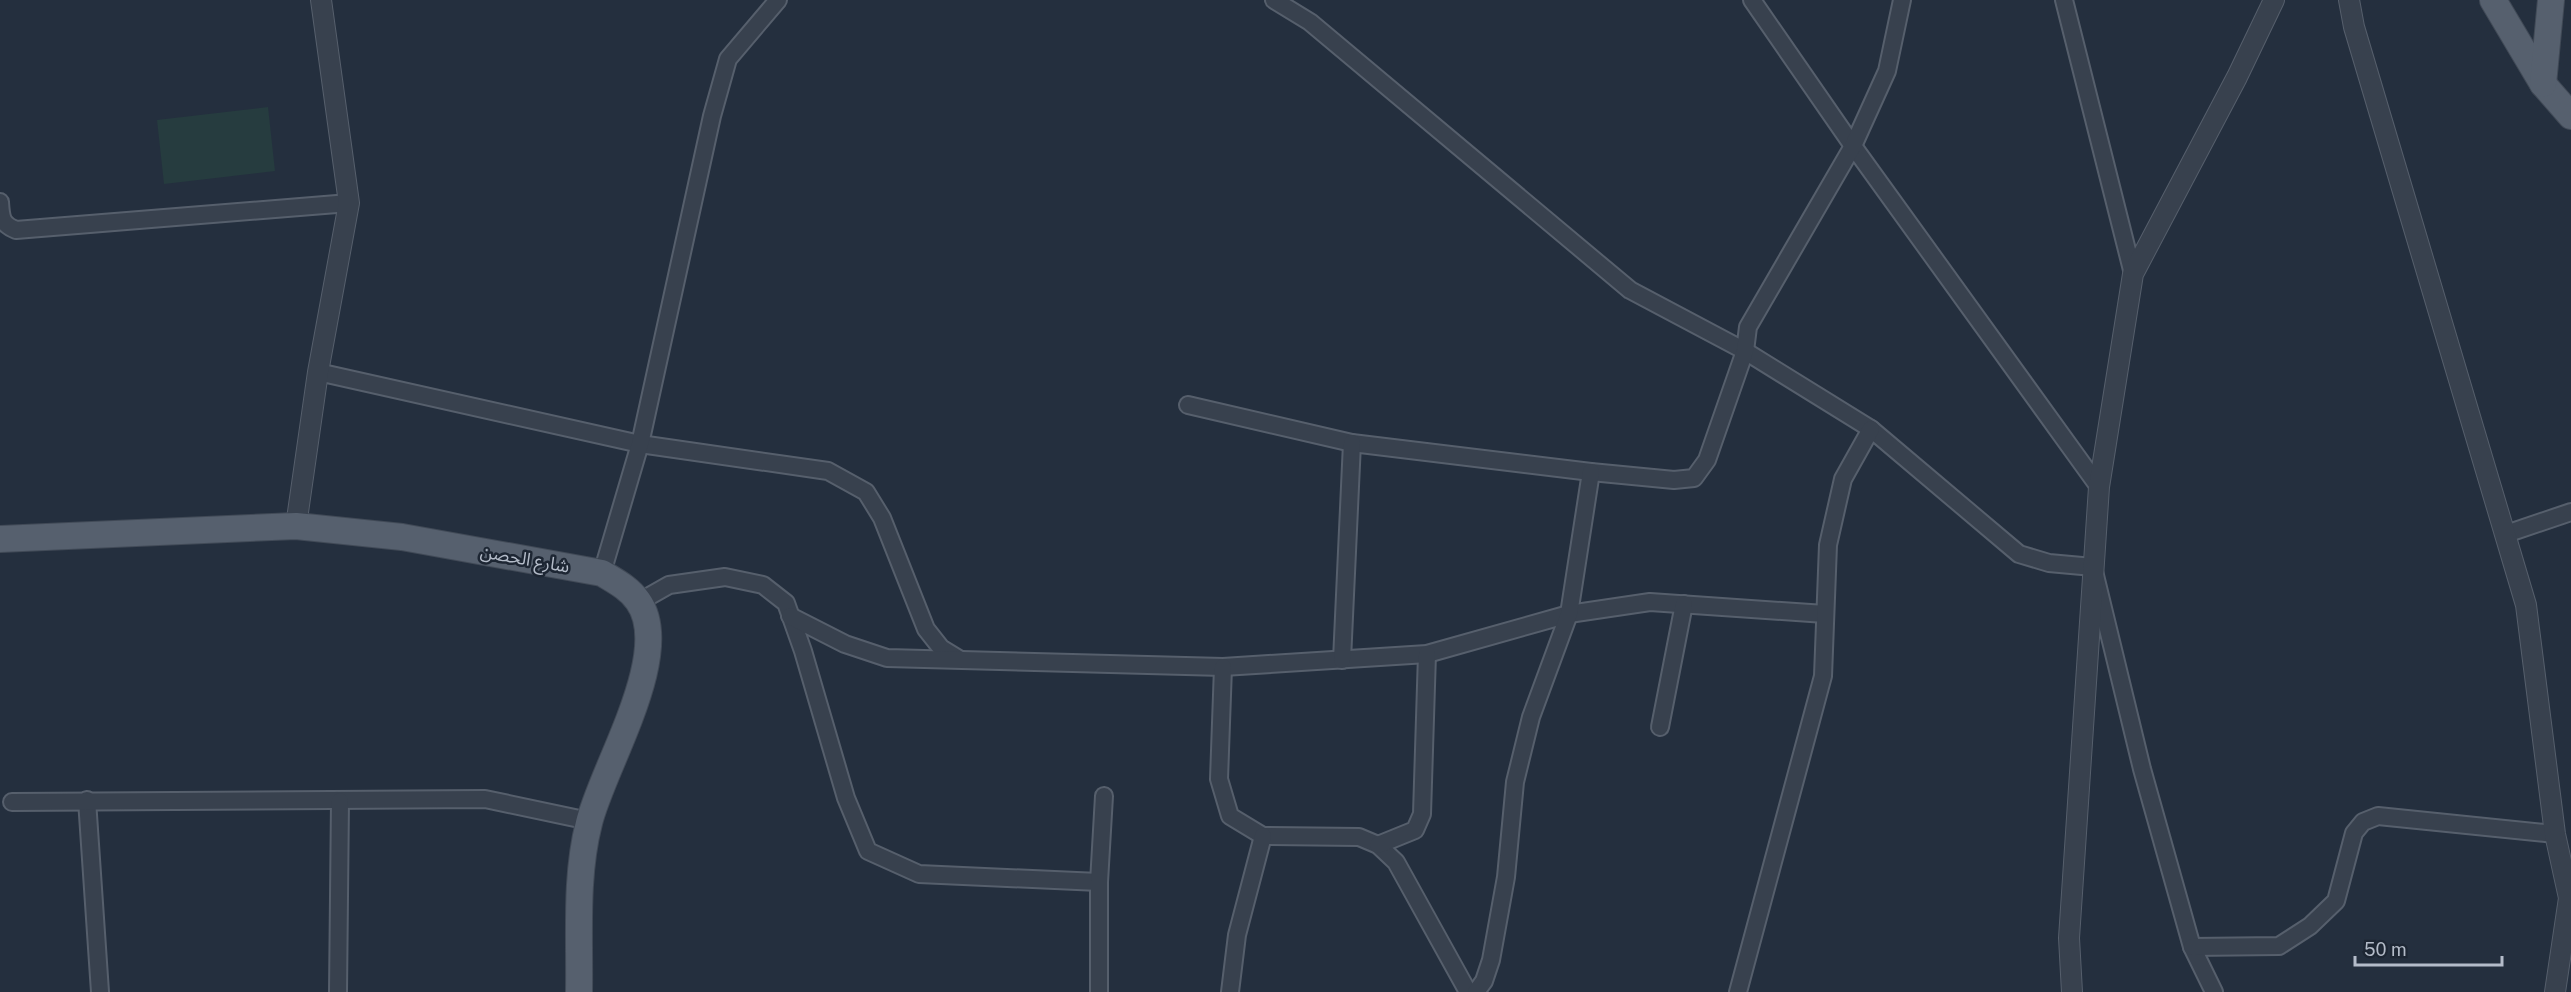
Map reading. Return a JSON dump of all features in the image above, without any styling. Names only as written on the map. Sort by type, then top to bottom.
[{"type":"main road","points":[[2493,0],[2543,84],[2571,116]]},
{"type":"main road","points":[[2543,84],[2551,0]]},
{"type":"main road","name":"شارع الحصن","points":[[0,539],[297,526],[402,537],[602,573],[623,585],[639,602]]},
{"type":"main road","points":[[579,992],[582,859],[589,821],[644,675],[649,644],[646,620],[639,602]]},
{"type":"street","points":[[297,526],[318,372],[349,203],[321,0]]},
{"type":"street","points":[[602,573],[640,444],[712,116],[728,59],[778,0]]},
{"type":"street","points":[[1274,0],[1310,22],[1630,290],[1745,351],[1871,429],[2019,554],[2049,563],[2093,567]]},
{"type":"street","points":[[1752,0],[1853,146],[2099,487]]},
{"type":"street","points":[[1188,405],[1352,443],[1591,472],[1674,480],[1694,478],[1707,460],[1745,351],[1748,327],[1853,146],[1887,71],[1902,0]]},
{"type":"street","points":[[2064,0],[2133,274]]},
{"type":"street","points":[[2072,992],[2069,938],[2099,487],[2133,274],[2237,77],[2274,0]]},
{"type":"street","points":[[2349,0],[2354,27],[2526,605],[2555,834],[2570,898],[2555,992]]},
{"type":"street","points":[[0,202],[2,221],[6,226],[16,230],[349,203]]},
{"type":"street","points":[[318,372],[640,444],[828,471],[866,492],[882,518],[926,629],[941,648],[962,661]]},
{"type":"street","points":[[1738,992],[1823,676],[1828,545],[1843,479],[1871,429]]},
{"type":"street","points":[[1342,660],[1352,443]]},
{"type":"street","points":[[1476,992],[1484,981],[1491,960],[1502,898],[1515,782],[1531,717],[1569,614],[1591,472]]},
{"type":"street","points":[[2506,534],[2571,512]]},
{"type":"street","points":[[2093,567],[2142,769],[2192,946],[2214,992]]},
{"type":"street","points":[[639,602],[669,585],[725,577],[764,585],[786,603],[846,798],[868,851],[920,874],[1099,882]]},
{"type":"street","points":[[790,615],[845,644],[887,658],[1223,667],[1427,654],[1569,614],[1650,602],[1825,614]]},
{"type":"street","points":[[1660,727],[1684,604]]},
{"type":"street","points":[[1378,844],[1415,830],[1422,814],[1427,654]]},
{"type":"street","points":[[1223,667],[1219,779],[1230,816],[1263,836],[1359,837],[1378,844],[1396,862],[1468,992]]},
{"type":"street","points":[[1099,992],[1099,882],[1104,796]]},
{"type":"street","points":[[12,802],[485,799],[589,821]]},
{"type":"street","points":[[87,800],[100,992]]},
{"type":"street","points":[[338,992],[340,801]]},
{"type":"street","points":[[2192,946],[2278,946],[2310,926],[2336,901],[2354,833],[2363,822],[2378,816],[2555,834]]},
{"type":"street","points":[[1230,992],[1237,935],[1263,836]]},
{"type":"green space","points":[[268,107],[275,171],[164,184],[157,120]]}]
